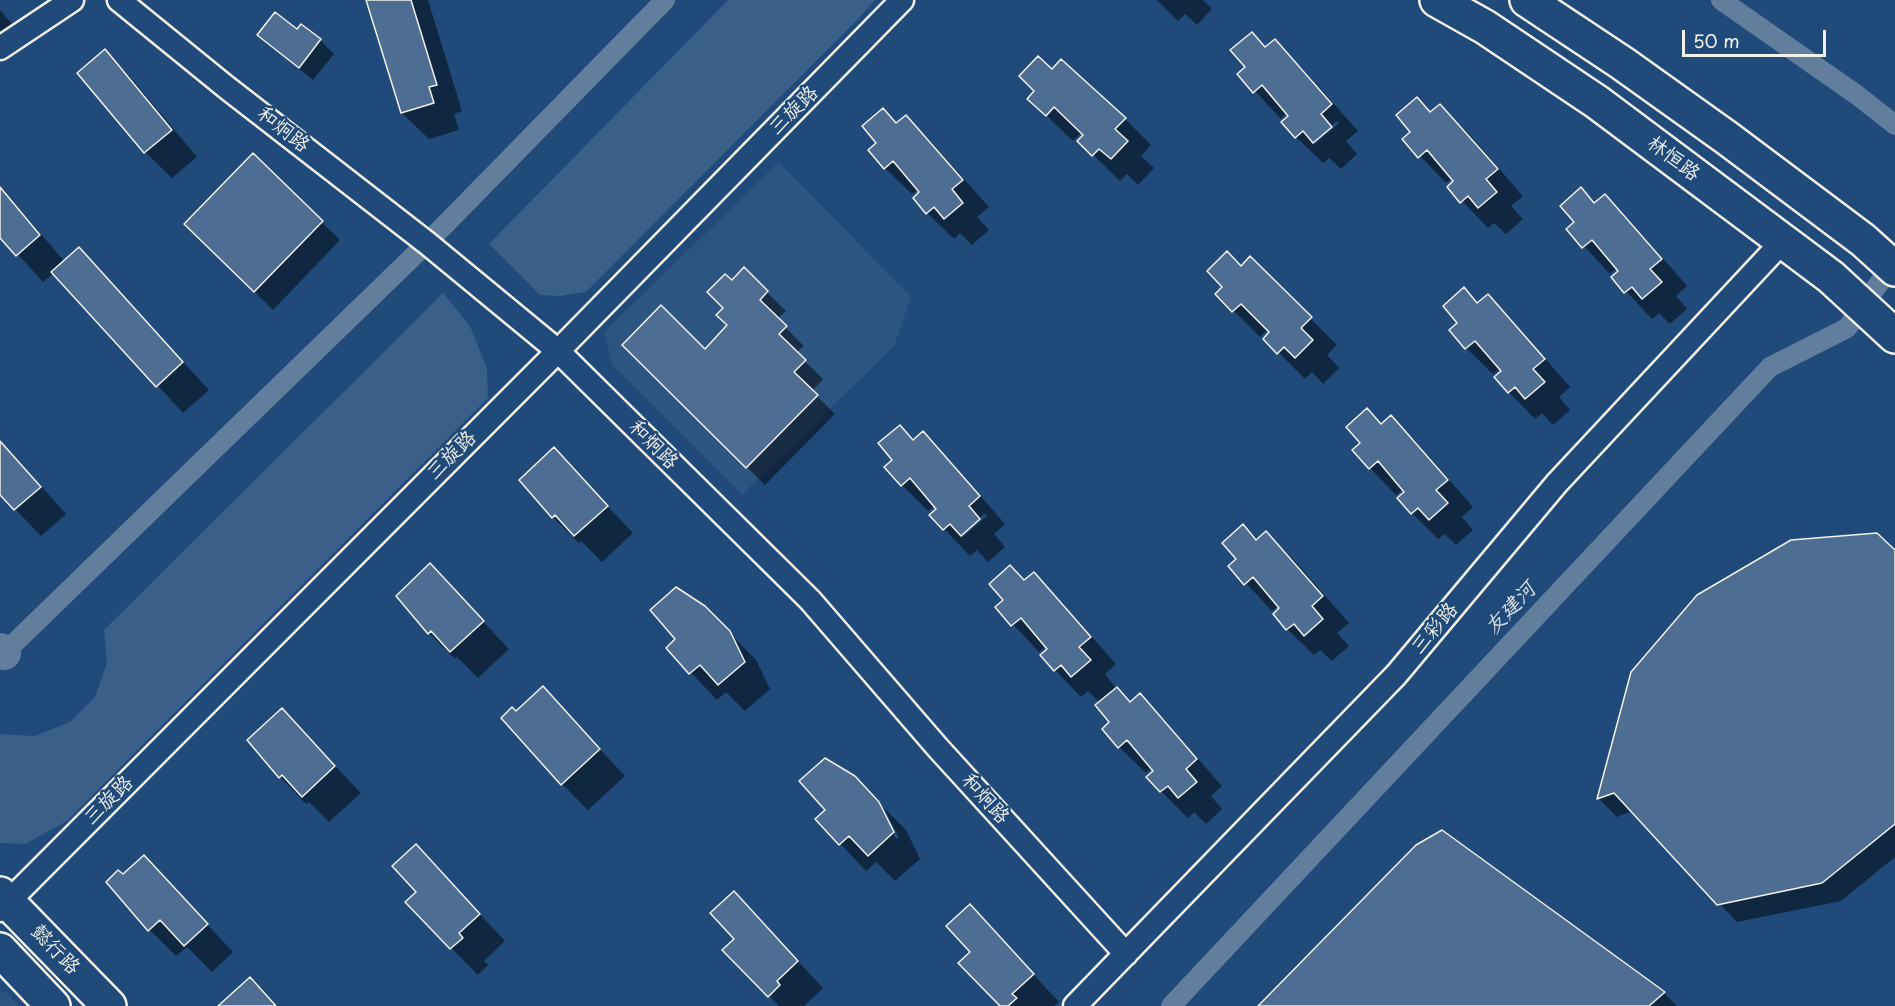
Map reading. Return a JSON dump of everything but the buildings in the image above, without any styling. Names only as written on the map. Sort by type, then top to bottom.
[{"type":"main road","name":"林恒路","points":[[1437,0],[1485,27],[1597,102],[1831,277],[1895,336]]},
{"type":"main road","points":[[1527,0],[1622,63],[1727,138],[1863,240],[1895,269]]},
{"type":"main road","name":"懿行路","points":[[3,902],[109,1006]]},
{"type":"main road","name":"懿行路","points":[[0,950],[54,1006]]},
{"type":"street","points":[[0,48],[72,0]]},
{"type":"street","name":"和炯路","points":[[119,0],[226,87],[427,243],[558,351],[810,600],[938,748],[1126,954]]},
{"type":"street","name":"三旋路","points":[[3,902],[558,351],[902,0]]},
{"type":"street","name":"三彩路","points":[[1076,1006],[1396,675],[1565,474],[1783,241]]},
{"type":"shaded area","points":[[728,0],[875,0],[586,292],[560,296],[540,295],[489,244]]},
{"type":"shaded area","points":[[779,162],[911,297],[894,346],[742,495],[613,366],[604,332]]},
{"type":"shaded area","points":[[443,293],[470,326],[487,369],[488,398],[67,821],[25,844],[0,843],[0,734],[35,736],[70,722],[95,697],[107,663],[104,630]]},
{"type":"shaded area","points":[[0,991],[7,993],[19,1006],[0,1006]]},
{"type":"waterway","points":[[0,657],[427,243],[665,0]]},
{"type":"waterway","points":[[1721,0],[1857,95],[1895,125]]},
{"type":"waterway","name":"友建河","points":[[1171,1006],[1770,367],[1847,328],[1895,261]]},
{"type":"waterway","points":[[0,650],[4,653]]}]
